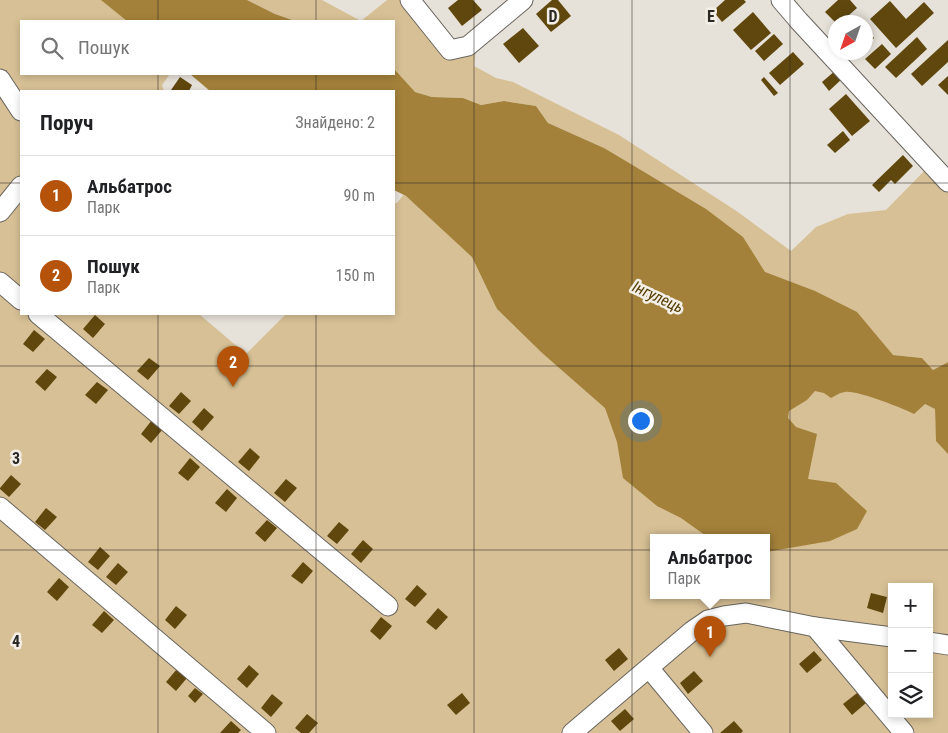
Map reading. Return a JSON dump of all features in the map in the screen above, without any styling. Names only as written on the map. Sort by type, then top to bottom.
[{"type":"street","points":[[410,0],[450,50],[468,46],[524,0]]},
{"type":"street","points":[[781,0],[948,182]]},
{"type":"street","points":[[0,79],[20,109]]},
{"type":"street","points":[[0,212],[20,187]]},
{"type":"street","points":[[0,282],[20,299]]},
{"type":"street","points":[[39,315],[388,606]]},
{"type":"street","points":[[0,507],[266,733]]},
{"type":"street","points":[[572,733],[692,631],[708,620],[746,613],[815,627],[888,636]]},
{"type":"street","points":[[815,627],[904,733]]},
{"type":"street","points":[[933,643],[948,645]]},
{"type":"street","points":[[650,668],[703,733]]},
{"type":"shaded area","points":[[0,0],[115,0],[141,20],[20,20],[20,75],[169,75],[162,85],[164,90],[20,90],[20,315],[200,315],[246,354],[285,315],[395,315],[395,204],[403,195],[406,196],[481,256],[497,309],[541,352],[578,383],[583,377],[734,534],[650,534],[650,599],[770,599],[769,534],[803,486],[780,430],[782,393],[864,388],[925,404],[935,409],[936,432],[948,426],[948,733],[0,733]]},
{"type":"shaded area","points":[[247,0],[322,0],[359,20],[292,20]]},
{"type":"shaded area","points":[[387,0],[410,0],[450,50],[476,49],[474,66],[496,78],[513,82],[619,135],[738,212],[791,251],[816,227],[848,214],[886,210],[931,164],[948,182],[948,362],[933,370],[922,358],[866,352],[604,148],[548,123],[536,106],[504,101],[481,105],[463,98],[432,97],[415,92],[395,75],[395,20],[362,20]]},
{"type":"water","points":[[101,0],[247,0],[292,20],[126,20]]},
{"type":"water","name":"Інгулець","points":[[395,70],[415,92],[432,97],[463,98],[481,105],[504,101],[536,106],[548,123],[604,148],[706,209],[743,237],[765,272],[815,291],[857,312],[893,355],[922,358],[933,370],[948,362],[948,454],[936,441],[935,409],[925,404],[914,414],[869,396],[843,392],[831,398],[824,393],[815,391],[807,400],[789,411],[788,418],[796,427],[817,434],[808,479],[836,483],[867,511],[857,529],[830,541],[770,551],[770,534],[703,534],[681,518],[657,506],[623,478],[617,442],[605,408],[541,352],[497,309],[472,257],[406,196],[395,190],[395,90],[209,90],[191,75],[395,75]]},
{"type":"building","points":[[458,0],[473,0],[482,10],[462,26],[448,8]]},
{"type":"building","points":[[552,0],[558,0],[571,16],[551,32],[536,14]]},
{"type":"building","points":[[725,0],[744,0],[746,2],[722,22],[713,11]]},
{"type":"building","points":[[838,0],[850,0],[857,8],[849,15],[828,15],[825,12]]},
{"type":"building","points":[[890,1],[906,19],[924,2],[934,13],[896,48],[873,22],[873,16]]},
{"type":"building","points":[[753,12],[771,33],[751,50],[733,30]]},
{"type":"building","points":[[523,28],[539,46],[519,63],[503,44]]},
{"type":"building","points":[[774,34],[783,44],[764,61],[755,51]]},
{"type":"building","points":[[917,37],[927,49],[896,78],[885,67]]},
{"type":"building","points":[[948,40],[948,62],[922,86],[911,74]]},
{"type":"building","points":[[882,44],[891,54],[875,69],[866,60],[873,60],[873,52]]},
{"type":"building","points":[[793,52],[804,64],[780,85],[769,73]]},
{"type":"building","points":[[836,70],[843,78],[829,91],[822,82]]},
{"type":"building","points":[[948,76],[948,95],[938,85]]},
{"type":"building","points":[[180,77],[192,85],[190,90],[171,90]]},
{"type":"building","points":[[764,77],[778,93],[774,96],[761,80]]},
{"type":"building","points":[[846,94],[870,121],[852,136],[829,109]]},
{"type":"building","points":[[843,131],[850,140],[835,153],[827,145]]},
{"type":"building","points":[[903,155],[913,166],[895,184],[891,180],[879,192],[872,185]]},
{"type":"building","points":[[95,315],[105,324],[93,338],[83,329]]},
{"type":"building","points":[[34,330],[45,339],[33,352],[23,344]]},
{"type":"building","points":[[149,358],[160,366],[148,380],[137,371]]},
{"type":"building","points":[[47,369],[57,377],[45,391],[35,382]]},
{"type":"building","points":[[97,382],[108,390],[96,404],[85,395]]},
{"type":"building","points":[[181,392],[191,401],[179,414],[169,406]]},
{"type":"building","points":[[204,408],[214,417],[202,431],[192,422]]},
{"type":"building","points":[[152,420],[163,429],[151,443],[141,434]]},
{"type":"building","points":[[250,448],[260,457],[249,471],[238,462]]},
{"type":"building","points":[[190,458],[200,467],[188,481],[178,473]]},
{"type":"building","points":[[11,475],[21,484],[9,497],[0,488]]},
{"type":"building","points":[[286,479],[297,488],[285,502],[274,493]]},
{"type":"building","points":[[227,489],[237,498],[226,512],[215,503]]},
{"type":"building","points":[[46,508],[57,517],[45,530],[35,522]]},
{"type":"building","points":[[267,520],[277,528],[265,542],[255,533]]},
{"type":"building","points":[[339,522],[349,530],[337,544],[327,536]]},
{"type":"building","points":[[363,540],[373,549],[361,563],[351,554]]},
{"type":"building","points":[[100,547],[110,556],[98,570],[88,562]]},
{"type":"building","points":[[303,562],[313,571],[302,584],[291,576]]},
{"type":"building","points":[[118,563],[128,572],[116,585],[106,577]]},
{"type":"building","points":[[59,578],[69,587],[57,601],[47,592]]},
{"type":"building","points":[[417,585],[427,594],[415,607],[405,599]]},
{"type":"building","points":[[871,593],[887,597],[883,613],[867,608]]},
{"type":"building","points":[[176,606],[187,615],[175,629],[165,620]]},
{"type":"building","points":[[438,608],[448,617],[436,630],[426,622]]},
{"type":"building","points":[[104,611],[114,620],[102,633],[92,625]]},
{"type":"building","points":[[381,617],[392,626],[380,640],[370,631]]},
{"type":"building","points":[[619,648],[628,659],[614,671],[605,660]]},
{"type":"building","points":[[814,651],[822,660],[807,673],[799,664]]},
{"type":"building","points":[[249,665],[259,674],[247,688],[237,679]]},
{"type":"building","points":[[177,669],[187,678],[176,691],[166,682]]},
{"type":"building","points":[[694,671],[703,681],[688,694],[680,683]]},
{"type":"building","points":[[195,688],[203,694],[195,703],[188,696]]},
{"type":"building","points":[[462,693],[470,703],[456,715],[447,705]]},
{"type":"building","points":[[857,693],[866,703],[852,715],[843,704]]},
{"type":"building","points":[[272,694],[283,703],[271,717],[261,708]]},
{"type":"building","points":[[625,709],[634,719],[620,731],[611,721]]},
{"type":"building","points":[[307,714],[318,723],[309,733],[301,733],[295,728]]},
{"type":"building","points":[[231,721],[241,730],[238,733],[220,733]]},
{"type":"building","points":[[734,721],[743,731],[741,733],[720,733]]},
{"type":"place","name":"Пошук","points":[[233,387]]},
{"type":"place","name":"Альбатрос","points":[[710,657]]}]
